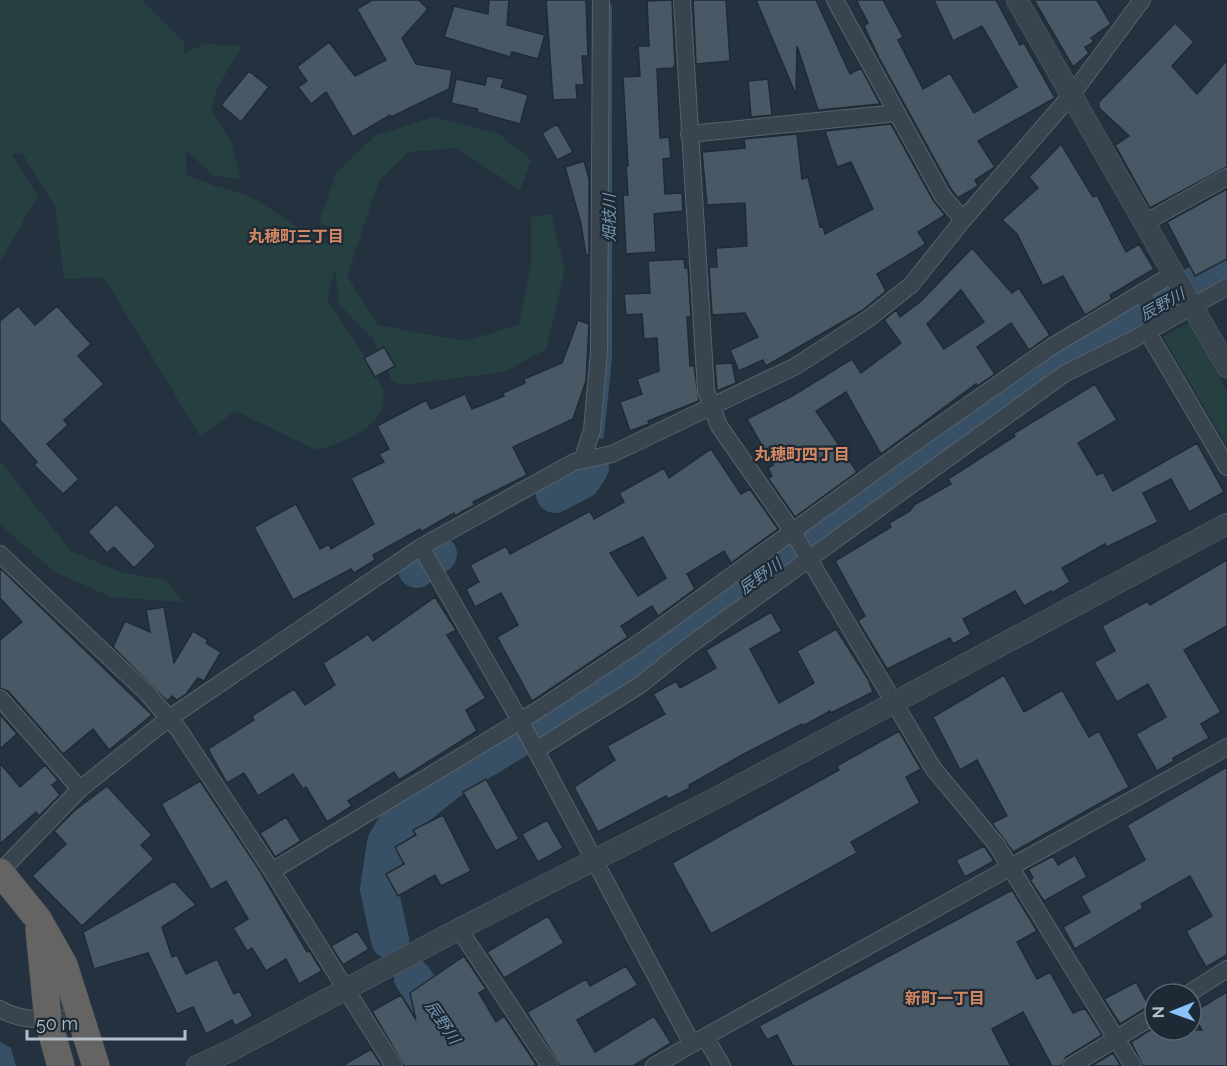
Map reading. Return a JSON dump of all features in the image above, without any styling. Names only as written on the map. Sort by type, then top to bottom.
[{"type":"highway","points":[[0,872],[38,919],[64,965],[96,1066]]},
{"type":"highway","points":[[38,919],[48,1020],[62,1066]]},
{"type":"street","points":[[583,458],[592,430],[599,352],[601,0]]},
{"type":"street","points":[[682,0],[688,134],[706,391],[711,408],[719,426],[793,532],[933,768],[996,844],[1133,1066]]},
{"type":"street","points":[[835,0],[942,195],[963,220]]},
{"type":"street","points":[[1017,0],[1073,93],[1227,367]]},
{"type":"street","points":[[0,872],[80,789],[426,556],[485,509],[583,458],[612,454],[796,366],[868,319],[910,285],[1073,93],[1142,0]]},
{"type":"street","points":[[688,134],[897,113]]},
{"type":"street","points":[[1146,222],[1227,177]]},
{"type":"street","points":[[272,871],[522,723],[643,640],[1051,347],[1144,297],[1185,290],[1227,287]]},
{"type":"street","points":[[535,747],[640,685],[807,557],[1064,374],[1154,325],[1185,290]]},
{"type":"street","points":[[1144,297],[1154,325],[1227,467]]},
{"type":"street","points":[[197,1066],[459,929],[594,862],[894,704],[1227,524]]},
{"type":"street","points":[[0,554],[146,692],[189,745],[272,871],[394,1066]]},
{"type":"street","points":[[426,556],[522,723],[594,862],[698,1040],[722,1066]]},
{"type":"street","points":[[0,698],[80,789]]},
{"type":"street","points":[[654,1066],[1227,747]]},
{"type":"street","points":[[459,929],[550,1066]]},
{"type":"street","points":[[1203,984],[1227,969]]},
{"type":"street","points":[[0,1009],[7,1013],[48,1020],[80,1017]]},
{"type":"street","points":[[1071,1066],[1143,1024]]},
{"type":"green space","points":[[0,0],[142,0],[184,42],[184,53],[205,44],[242,46],[217,88],[211,109],[231,142],[241,179],[214,176],[186,150],[186,174],[248,196],[312,236],[332,245],[331,227],[319,223],[336,173],[376,135],[434,117],[499,134],[531,160],[520,190],[457,148],[409,152],[379,181],[347,276],[378,325],[465,341],[519,325],[531,263],[531,217],[551,214],[565,270],[546,349],[504,372],[403,385],[392,381],[373,339],[339,304],[335,268],[327,299],[367,360],[383,390],[383,403],[372,423],[339,443],[317,450],[235,411],[200,436],[104,277],[64,279],[55,207],[22,153],[12,155],[38,196],[0,261]]},
{"type":"green space","points":[[1190,322],[1227,392],[1227,445],[1163,337]]},
{"type":"green space","points":[[0,461],[71,551],[120,572],[166,580],[184,602],[111,597],[53,571],[0,524]]},
{"type":"water","points":[[0,1042],[11,1048],[16,1066],[0,1066]]},
{"type":"building","points":[[372,0],[419,0],[428,9],[402,38],[416,64],[452,70],[449,89],[391,117],[390,115],[353,137],[326,92],[311,104],[298,87],[307,81],[297,67],[329,42],[355,76],[386,60],[357,9]]},
{"type":"building","points":[[489,0],[509,0],[507,25],[545,35],[538,59],[512,52],[510,57],[444,37],[454,6],[488,14]]},
{"type":"building","points":[[546,0],[586,0],[588,56],[582,56],[584,85],[576,85],[577,99],[553,100]]},
{"type":"building","points":[[672,0],[675,65],[673,68],[657,69],[660,138],[669,137],[671,158],[663,159],[665,194],[682,193],[683,211],[654,214],[656,252],[626,254],[623,195],[628,195],[626,166],[628,166],[623,77],[640,76],[638,46],[649,46],[647,1]]},
{"type":"building","points":[[693,0],[726,0],[730,61],[696,64]]},
{"type":"building","points":[[756,0],[816,0],[850,74],[861,68],[880,104],[818,110],[797,46],[796,95]]},
{"type":"building","points":[[856,0],[883,0],[903,37],[898,40],[923,89],[950,73],[974,113],[1017,87],[982,26],[953,41],[934,0],[996,0],[1020,45],[1024,43],[1055,98],[978,141],[995,167],[975,180],[978,186],[958,198],[879,58],[864,26],[868,23]]},
{"type":"building","points":[[1034,0],[1097,0],[1111,24],[1091,38],[1094,42],[1085,47],[1089,53],[1073,67]]},
{"type":"building","points":[[1175,23],[1194,42],[1172,66],[1197,94],[1227,60],[1227,167],[1150,208],[1115,145],[1129,136],[1099,108],[1099,102]]},
{"type":"building","points":[[249,71],[269,87],[241,122],[221,105]]},
{"type":"building","points":[[487,76],[504,79],[501,87],[528,95],[520,124],[477,112],[478,109],[451,103],[456,79],[485,85]]},
{"type":"building","points":[[768,79],[772,115],[751,117],[748,81]]},
{"type":"building","points":[[557,124],[573,152],[557,160],[542,133]]},
{"type":"building","points":[[891,124],[933,200],[945,215],[918,232],[926,244],[877,274],[886,291],[863,310],[766,366],[763,360],[739,371],[730,350],[758,337],[745,313],[712,315],[709,267],[717,267],[716,248],[747,246],[745,203],[707,205],[702,152],[745,148],[744,139],[797,134],[802,179],[808,177],[820,227],[823,226],[825,234],[873,209],[851,162],[837,167],[825,131]]},
{"type":"building","points":[[1061,144],[1093,197],[1097,195],[1126,252],[1139,244],[1154,269],[1110,295],[1112,299],[1085,315],[1063,276],[1043,286],[1017,234],[1002,220],[1038,188],[1029,177]]},
{"type":"building","points":[[584,161],[589,179],[589,255],[586,255],[581,224],[565,167]]},
{"type":"building","points":[[1227,189],[1227,259],[1195,276],[1167,222]]},
{"type":"building","points":[[972,248],[1012,293],[1019,288],[1050,335],[1029,350],[1011,323],[977,347],[995,374],[977,386],[976,384],[881,454],[846,392],[816,411],[857,472],[795,517],[768,478],[772,476],[768,468],[773,465],[747,419],[792,396],[852,359],[861,373],[901,343],[884,320],[896,310],[900,317],[920,302]],"holes":[[[961,290],[984,322],[944,349],[927,324]]]},
{"type":"building","points":[[684,259],[685,268],[688,268],[691,317],[687,317],[690,366],[694,366],[699,401],[648,421],[649,424],[630,431],[620,402],[642,394],[637,379],[659,371],[657,338],[644,339],[642,314],[626,315],[624,294],[650,293],[648,261]]},
{"type":"building","points":[[18,306],[35,325],[57,306],[91,344],[78,356],[104,384],[64,420],[68,425],[47,444],[79,479],[63,494],[34,465],[37,462],[0,420],[0,321]]},
{"type":"building","points":[[578,320],[589,324],[586,381],[573,419],[513,447],[527,475],[473,502],[475,505],[455,516],[454,513],[421,532],[420,529],[373,555],[375,560],[354,573],[351,569],[293,600],[254,527],[296,504],[320,549],[329,544],[331,549],[374,524],[351,478],[384,462],[379,454],[389,449],[377,426],[426,400],[431,409],[465,394],[472,409],[504,396],[503,393],[525,383],[524,379],[562,363]]},
{"type":"building","points":[[384,347],[395,366],[375,377],[364,358]]},
{"type":"building","points":[[732,363],[736,383],[717,391],[715,364]]},
{"type":"building","points":[[1095,384],[1117,420],[1078,443],[1097,475],[1103,472],[1113,491],[1197,443],[1224,492],[1189,512],[1171,479],[1143,493],[1158,522],[1107,547],[1105,544],[1062,568],[1070,582],[1052,593],[1051,591],[1024,606],[1015,591],[963,619],[971,634],[953,644],[950,638],[887,669],[858,621],[865,616],[835,561],[891,527],[889,523],[910,511],[914,505],[951,484],[948,479],[1015,436],[1013,434]]},
{"type":"building","points":[[711,449],[741,494],[750,489],[778,529],[731,563],[724,551],[687,574],[695,589],[658,616],[652,606],[621,626],[628,637],[532,701],[497,637],[518,625],[501,593],[475,607],[466,589],[479,582],[470,565],[506,546],[510,554],[590,511],[594,519],[624,502],[619,493],[664,468],[669,478]],"holes":[[[643,537],[666,578],[638,596],[610,553]]]},
{"type":"building","points":[[116,504],[156,546],[134,568],[114,547],[107,553],[88,532]]},
{"type":"building","points":[[1227,560],[1227,626],[1184,650],[1221,712],[1201,724],[1209,738],[1173,758],[1174,761],[1157,771],[1136,734],[1166,717],[1148,684],[1117,702],[1094,662],[1115,651],[1102,626],[1148,601],[1150,605]]},
{"type":"building","points":[[0,568],[152,715],[109,750],[93,729],[63,754],[8,691],[0,688],[0,640],[22,622],[0,598]]},
{"type":"building","points":[[435,597],[456,630],[447,635],[486,698],[466,710],[477,731],[399,780],[394,772],[348,801],[352,806],[327,822],[306,787],[303,789],[293,774],[258,796],[244,773],[227,783],[208,749],[254,720],[252,716],[294,689],[305,705],[335,685],[323,663],[368,634],[373,641]]},
{"type":"building","points":[[164,607],[174,663],[193,631],[208,640],[206,643],[221,652],[204,681],[198,678],[186,694],[177,700],[172,696],[167,701],[113,647],[125,621],[150,632],[146,610]]},
{"type":"building","points":[[771,612],[782,631],[750,649],[779,703],[814,683],[797,651],[836,629],[868,679],[873,692],[803,726],[802,724],[689,785],[690,788],[668,799],[666,796],[598,832],[574,787],[615,760],[607,746],[665,714],[653,694],[676,681],[680,688],[716,668],[706,650]]},
{"type":"building","points":[[1004,675],[1024,712],[1062,690],[1089,737],[1099,731],[1129,787],[1013,852],[992,823],[1007,816],[977,760],[960,770],[933,717]]},
{"type":"building","points":[[0,714],[17,734],[0,749]]},
{"type":"building","points":[[899,731],[921,769],[906,777],[920,803],[851,842],[857,853],[711,934],[672,863],[839,770],[837,766]]},
{"type":"building","points":[[0,763],[20,787],[45,765],[58,780],[52,785],[60,795],[39,816],[36,812],[0,844]]},
{"type":"building","points":[[1227,767],[1227,955],[1206,967],[1186,931],[1212,916],[1190,876],[1141,904],[1143,908],[1075,949],[1063,927],[1090,912],[1081,896],[1145,860],[1127,825]]},
{"type":"building","points":[[486,779],[519,839],[496,851],[463,792]]},
{"type":"building","points":[[200,781],[260,871],[307,952],[309,950],[322,971],[299,984],[286,959],[266,971],[252,948],[247,951],[233,928],[248,919],[226,881],[211,890],[161,804]]},
{"type":"building","points":[[107,786],[152,835],[141,845],[154,859],[82,926],[32,876],[66,844],[54,831],[74,811]]},
{"type":"building","points":[[443,815],[471,871],[441,886],[435,875],[398,896],[386,874],[404,864],[395,847],[416,835],[413,830]]},
{"type":"building","points":[[286,817],[301,841],[275,857],[260,833]]},
{"type":"building","points":[[547,820],[563,848],[538,862],[522,834]]},
{"type":"building","points":[[984,846],[994,861],[965,877],[956,860]]},
{"type":"building","points":[[1075,855],[1087,877],[1044,901],[1030,880],[1033,878],[1028,869],[1053,856],[1058,865]]},
{"type":"building","points":[[174,881],[196,905],[162,927],[172,957],[177,955],[186,974],[217,959],[234,994],[239,991],[253,1016],[235,1026],[232,1020],[206,1034],[193,1007],[177,1014],[148,953],[94,969],[83,932]]},
{"type":"building","points":[[1012,890],[1037,931],[1017,942],[1037,979],[1050,972],[1073,1013],[1085,1008],[1102,1035],[1066,1057],[1061,1066],[1052,1066],[1023,1012],[992,1029],[1011,1066],[793,1066],[777,1035],[767,1040],[759,1026]]},
{"type":"building","points":[[548,916],[564,943],[504,978],[487,952]]},
{"type":"building","points":[[357,931],[369,949],[343,965],[331,946]]},
{"type":"building","points":[[464,956],[486,989],[479,993],[496,1022],[504,1016],[537,1066],[404,1066],[372,1011],[401,995],[416,1020],[410,993]]},
{"type":"building","points":[[626,966],[638,985],[577,1020],[595,1052],[654,1016],[671,1043],[633,1066],[560,1066],[527,1012],[586,979],[590,986]]},
{"type":"building","points":[[1136,982],[1143,995],[1143,1010],[1120,1024],[1104,999]]},
{"type":"building","points":[[1227,992],[1227,1066],[1143,1066],[1131,1042],[1143,1034],[1143,1042],[1203,1042],[1203,1006]]},
{"type":"building","points":[[371,1049],[382,1066],[342,1066]]},
{"type":"building","points":[[1113,1053],[1121,1066],[1091,1066]]},
{"type":"waterway","name":"畑枝川","points":[[601,436],[609,359],[609,7]]},
{"type":"waterway","name":"辰野川","points":[[390,940],[379,889],[386,843],[400,820],[451,779],[612,682],[1067,356],[1227,268]]},
{"type":"waterway","name":"畑枝川","points":[[555,494],[582,480],[590,467]]},
{"type":"waterway","points":[[417,569],[438,554]]},
{"type":"waterway","name":"辰野川","points":[[413,978],[472,1066]]},
{"type":"district","name":"丸穂町三丁目","points":[[296,236]]},
{"type":"district","name":"丸穂町四丁目","points":[[802,454]]},
{"type":"district","name":"新町一丁目","points":[[945,998]]}]
